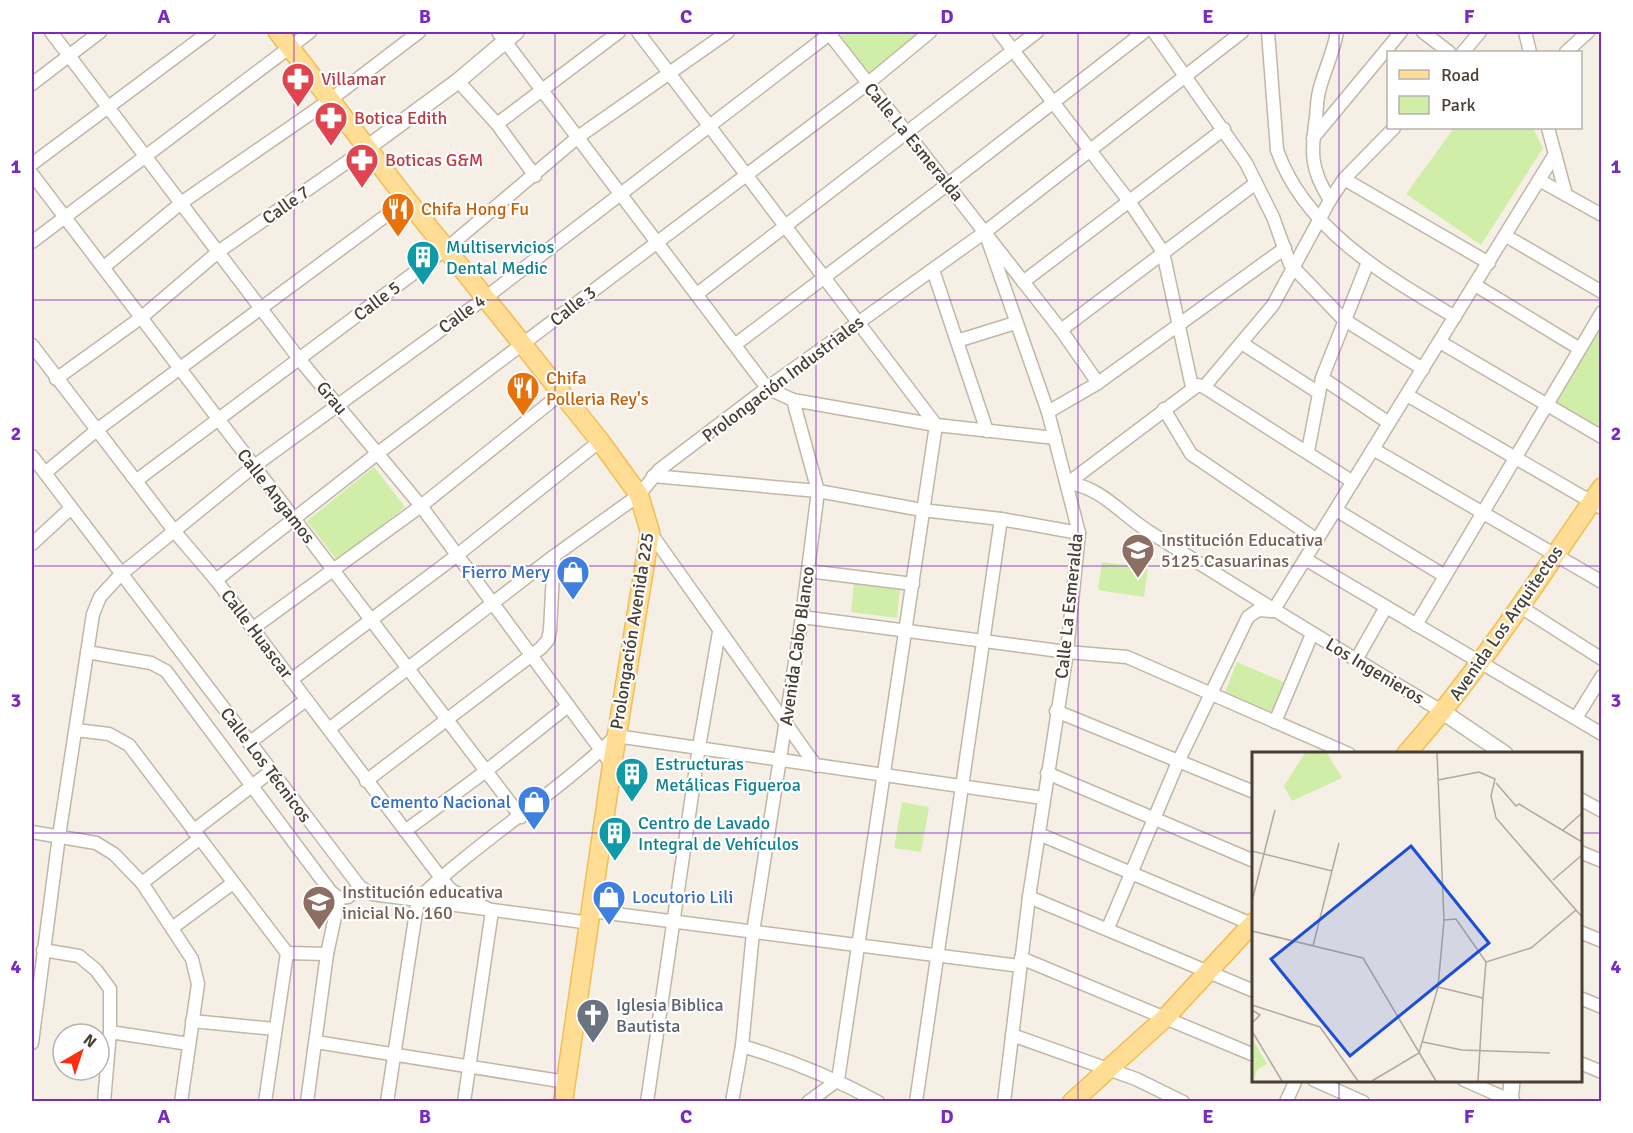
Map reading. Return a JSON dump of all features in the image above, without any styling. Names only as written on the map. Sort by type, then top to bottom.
[{"type":"main road","name":"Prolongación Avenida 225","points":[[278,32],[407,200],[600,441],[639,495],[650,532],[616,736],[606,758],[591,917],[563,1101]]},
{"type":"main road","name":"Avenida Los Arquitectos","points":[[1407,752],[1443,712],[1555,553],[1598,499]]},
{"type":"main road","points":[[1072,1101],[1109,1071],[1166,1017],[1252,925]]},
{"type":"street","name":"Grau","points":[[51,32],[300,360],[421,506],[456,556],[532,654],[606,758]]},
{"type":"street","points":[[32,84],[100,32]]},
{"type":"street","points":[[32,164],[209,32]]},
{"type":"street","points":[[32,242],[144,154],[310,32]]},
{"type":"street","points":[[104,267],[181,203],[330,100],[418,32]]},
{"type":"street","points":[[497,124],[619,32]]},
{"type":"street","points":[[638,32],[936,425],[838,1080],[808,1101]]},
{"type":"street","name":"Calle 5","points":[[138,480],[446,249],[535,176],[578,137],[670,75],[728,32]]},
{"type":"street","name":"Calle La Esmeralda","points":[[830,32],[867,84],[985,232],[1048,412],[1079,532],[1066,652],[1029,897],[1004,1101]]},
{"type":"street","name":"Calle 4","points":[[32,1043],[59,836],[87,652],[93,614],[100,597],[120,575],[253,468],[485,298],[830,32]]},
{"type":"street","name":"Calle 3","points":[[216,580],[378,453],[867,84],[930,32]]},
{"type":"street","points":[[999,32],[1129,201],[1162,252],[1177,325],[1198,387],[1308,451],[1353,482]]},
{"type":"street","points":[[697,294],[1037,32]]},
{"type":"street","points":[[736,344],[1144,32]]},
{"type":"street","points":[[1154,32],[1224,129],[1256,183],[1290,264],[1295,266],[1343,319],[1423,369]]},
{"type":"street","name":"Prolongación Industriales","points":[[329,729],[409,670],[554,556],[639,495],[652,476],[767,388],[985,232],[1242,32]]},
{"type":"street","points":[[1268,32],[1277,150],[1282,164],[1318,220],[1368,262],[1455,317]]},
{"type":"street","points":[[1330,200],[1318,182],[1312,162],[1312,139],[1319,88],[1334,48],[1337,32]]},
{"type":"street","points":[[1312,139],[1401,32]]},
{"type":"street","points":[[1423,32],[1448,51]]},
{"type":"street","points":[[1464,51],[1480,32]]},
{"type":"street","points":[[1525,32],[1530,51]]},
{"type":"street","points":[[1567,51],[1588,32]]},
{"type":"street","points":[[506,34],[542,90],[767,388],[793,400],[936,425],[1055,438]]},
{"type":"street","name":"Calle 7","points":[[56,379],[142,317],[218,252],[458,81],[506,34]]},
{"type":"street","points":[[458,81],[497,124],[535,176]]},
{"type":"street","points":[[1023,282],[1224,129]]},
{"type":"street","points":[[1068,483],[1164,409],[1198,387],[1243,344],[1273,305],[1318,220],[1344,179],[1393,129]]},
{"type":"street","points":[[1548,129],[1566,195]]},
{"type":"street","points":[[1108,928],[1178,762],[1248,616],[1258,610],[1273,611],[1555,154]]},
{"type":"street","name":"Calle Angamos","points":[[32,174],[142,317],[253,468],[296,519],[332,570],[521,817]]},
{"type":"street","points":[[1344,179],[1489,263]]},
{"type":"street","points":[[1539,180],[1602,215]]},
{"type":"street","points":[[1061,330],[1256,183]]},
{"type":"street","points":[[45,472],[98,429],[180,371],[407,200]]},
{"type":"street","points":[[985,232],[1061,330],[1098,383]]},
{"type":"street","points":[[1506,236],[1602,292]]},
{"type":"street","points":[[1048,412],[1098,383],[1285,248]]},
{"type":"street","points":[[1308,451],[1322,378],[1343,319],[1368,262]]},
{"type":"street","points":[[933,270],[987,431]]},
{"type":"street","points":[[1475,285],[1580,349]]},
{"type":"street","points":[[1416,625],[1602,312]]},
{"type":"street","points":[[957,342],[1015,323]]},
{"type":"street","points":[[1440,342],[1602,437]]},
{"type":"street","points":[[1243,344],[1319,393]]},
{"type":"street","name":"Calle Huascar","points":[[32,345],[56,379],[138,480],[175,532],[216,580],[441,878],[451,890],[492,911]]},
{"type":"street","points":[[1322,378],[1389,423]]},
{"type":"street","points":[[252,628],[421,506],[563,392]]},
{"type":"street","points":[[1407,395],[1515,458],[1598,499]]},
{"type":"street","name":"Avenida Cabo Blanco","points":[[732,1101],[742,1046],[753,932],[802,617],[818,491],[793,400]]},
{"type":"street","points":[[1164,409],[1191,454],[1317,540]]},
{"type":"street","points":[[291,680],[369,619],[456,556],[600,441]]},
{"type":"street","points":[[1373,449],[1602,582]]},
{"type":"street","name":"Calle Los Técnicos","points":[[32,456],[120,575],[360,887]]},
{"type":"street","points":[[652,476],[818,491],[922,510],[1001,519],[1079,532]]},
{"type":"street","name":"Los Ingenieros","points":[[1068,483],[1085,485],[1105,497],[1129,519],[1273,611],[1443,712],[1503,752]]},
{"type":"street","points":[[32,544],[71,508]]},
{"type":"street","points":[[1336,510],[1445,576]]},
{"type":"street","points":[[916,1101],[1001,519]]},
{"type":"street","points":[[650,532],[816,766]]},
{"type":"street","points":[[366,781],[448,722],[548,640],[554,556]]},
{"type":"street","points":[[1305,559],[1602,734]]},
{"type":"street","points":[[808,571],[913,584]]},
{"type":"street","points":[[1519,606],[1602,659]]},
{"type":"street","points":[[1356,660],[1386,607]]},
{"type":"street","points":[[802,617],[1066,652],[1127,657],[1347,752]]},
{"type":"street","points":[[647,1101],[699,747],[719,632]]},
{"type":"street","points":[[1275,722],[1312,634]]},
{"type":"street","points":[[87,652],[159,665],[331,892],[339,898],[348,897],[360,887],[372,894],[492,911],[674,922],[937,956],[1021,962],[1166,1017],[1252,1054]]},
{"type":"street","points":[[1576,718],[1602,676]]},
{"type":"street","points":[[249,743],[306,700]]},
{"type":"street","points":[[405,831],[568,706]]},
{"type":"street","points":[[1056,711],[1252,791]]},
{"type":"street","points":[[76,730],[109,734],[129,745],[287,953],[265,1101]]},
{"type":"street","points":[[616,736],[1043,798]]},
{"type":"street","points":[[387,1101],[418,899],[441,878],[521,817],[606,758]]},
{"type":"street","points":[[142,883],[270,772]]},
{"type":"street","points":[[1047,773],[1252,860]]},
{"type":"street","points":[[1582,800],[1602,811]]},
{"type":"street","points":[[32,832],[96,843],[107,848],[142,883],[192,959],[197,973],[181,1101]]},
{"type":"street","points":[[1039,834],[1252,924]]},
{"type":"street","points":[[1582,852],[1602,861]]},
{"type":"street","points":[[172,928],[233,883]]},
{"type":"street","points":[[1029,897],[1108,928],[1252,990]]},
{"type":"street","points":[[307,1101],[327,954],[339,898]]},
{"type":"street","points":[[464,1101],[492,911]]},
{"type":"street","points":[[1582,932],[1602,941]]},
{"type":"street","points":[[43,950],[80,956],[105,979],[111,1002],[110,1022]]},
{"type":"street","points":[[287,953],[327,954]]},
{"type":"street","points":[[1582,998],[1602,1007]]},
{"type":"street","points":[[192,1021],[275,1029]]},
{"type":"street","points":[[111,1032],[189,1044]]},
{"type":"street","points":[[1012,1035],[1136,1079],[1183,1101]]},
{"type":"street","points":[[316,1042],[566,1082]]},
{"type":"street","points":[[742,1046],[784,1058],[838,1080],[878,1101]]},
{"type":"street","points":[[1582,1063],[1602,1072]]},
{"type":"street","points":[[104,1101],[106,1082]]},
{"type":"street","points":[[1286,1101],[1295,1082]]},
{"type":"street","points":[[1319,1082],[1363,1101]]},
{"type":"street","points":[[1468,1082],[1511,1101],[1512,1082]]},
{"type":"green space","points":[[918,32],[922,37],[870,77],[839,33]]},
{"type":"green space","points":[[1453,129],[1534,129],[1543,148],[1481,245],[1406,194]]},
{"type":"green space","points":[[1601,325],[1601,430],[1553,402]]},
{"type":"green space","points":[[374,467],[405,507],[337,560],[307,521]]},
{"type":"green space","points":[[1102,562],[1148,568],[1144,597],[1098,590]]},
{"type":"green space","points":[[854,582],[900,587],[897,618],[851,612]]},
{"type":"green space","points":[[1237,662],[1284,682],[1271,712],[1225,692]]},
{"type":"green space","points":[[902,802],[929,807],[921,852],[894,848]]},
{"type":"place","name":"Villamar","points":[[298,108]]},
{"type":"place","name":"Botica Edith","points":[[331,147]]},
{"type":"place","name":"Boticas G&M","points":[[362,189]]},
{"type":"place","name":"Chifa Hong Fu","points":[[398,238]]},
{"type":"place","name":"Multiservicios Dental Medic","points":[[423,286]]},
{"type":"place","name":"Chifa Polleria Rey's","points":[[523,417]]},
{"type":"place","name":"Institución Educativa 5125 Casuarinas","points":[[1138,579]]},
{"type":"place","name":"Fierro Mery","points":[[573,601]]},
{"type":"place","name":"Estructuras Metálicas Figueroa","points":[[632,803]]},
{"type":"place","name":"Cemento Nacional","points":[[534,831]]},
{"type":"place","name":"Centro de Lavado Integral de Vehículos","points":[[615,862]]},
{"type":"place","name":"Locutorio Lili","points":[[609,926]]},
{"type":"place","name":"Institución educativa inicial No. 160","points":[[319,931]]},
{"type":"place","name":"Iglesia Biblica Bautista","points":[[593,1044]]}]
